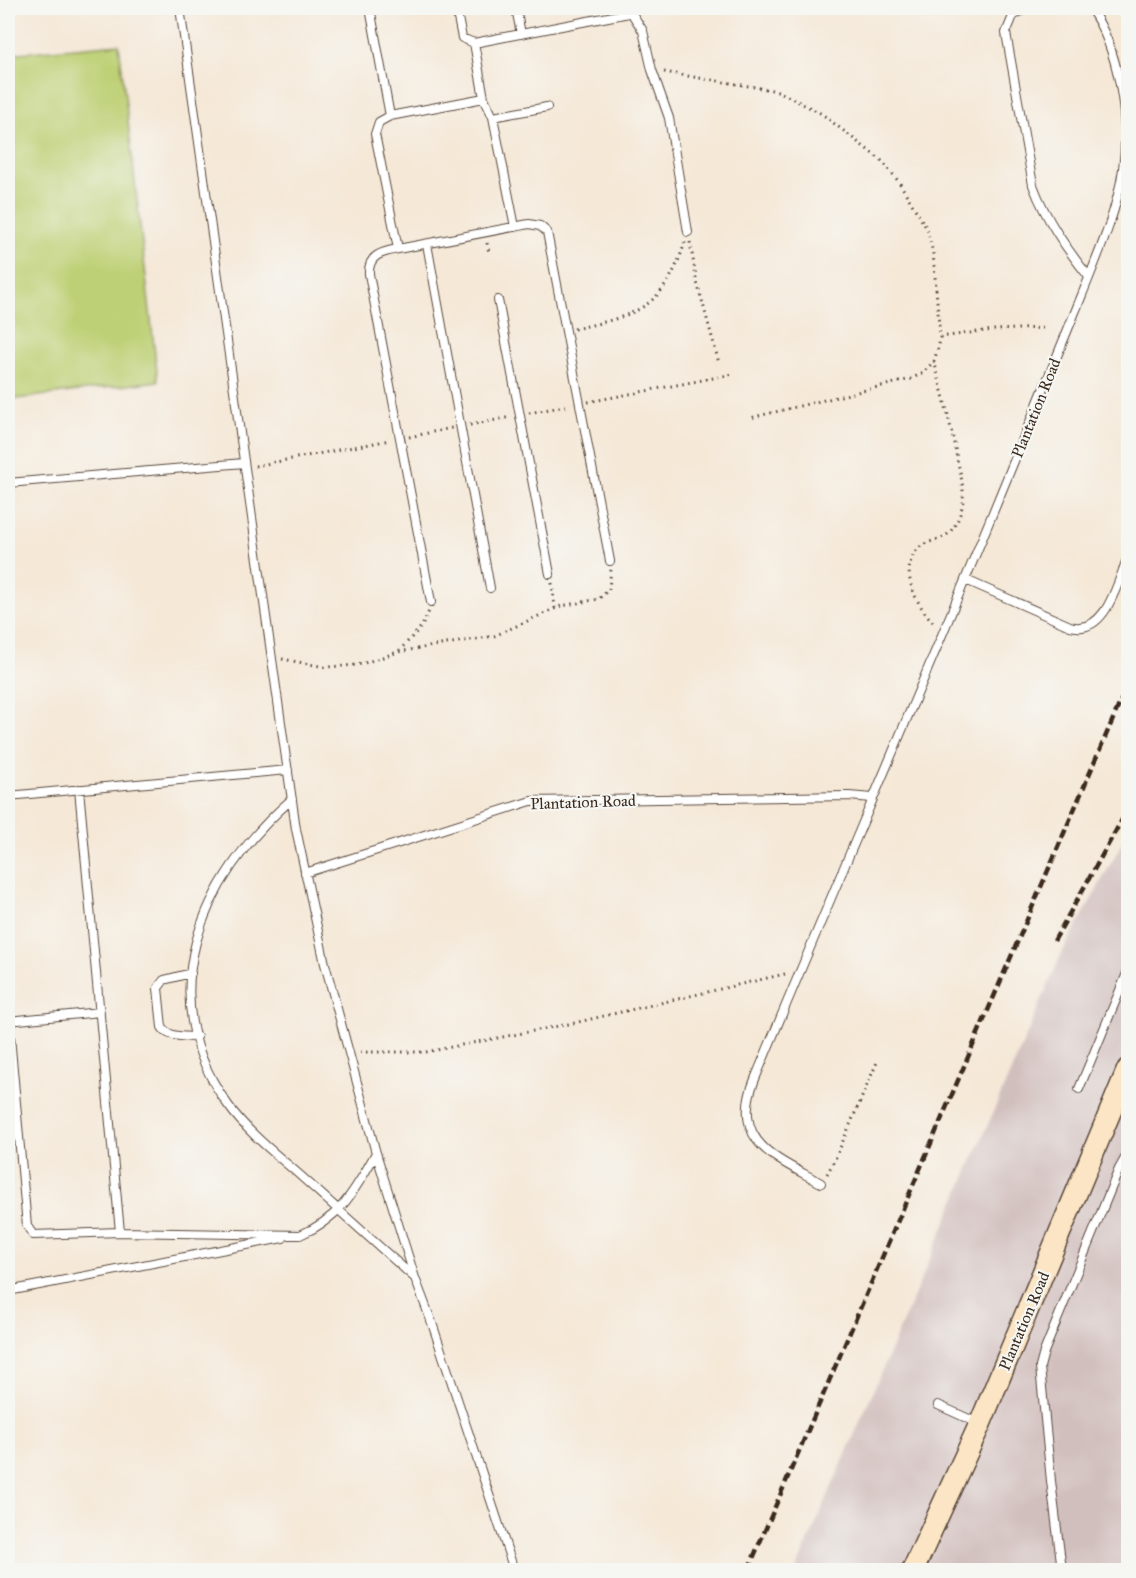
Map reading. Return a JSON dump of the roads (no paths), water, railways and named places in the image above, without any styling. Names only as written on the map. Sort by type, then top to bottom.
[{"type":"street","name":"Plantation Road","points":[[913,1570],[980,1424],[1128,1068]]},
{"type":"lane","points":[[180,8],[292,799],[305,873],[325,964],[376,1153],[415,1278],[514,1570]]},
{"type":"lane","points":[[370,8],[390,117]]},
{"type":"lane","points":[[456,8],[462,38],[474,43],[633,10],[643,31],[652,70],[669,118],[688,232]]},
{"type":"lane","points":[[516,8],[521,34]]},
{"type":"lane","points":[[1026,8],[1013,16],[1006,33],[1033,185],[1056,234],[1089,277]]},
{"type":"lane","name":"Plantation Road","points":[[821,1183],[766,1152],[753,1135],[748,1116],[751,1088],[872,798],[945,631],[1106,231],[1122,177],[1125,135],[1117,75],[1104,34],[1090,8]]},
{"type":"lane","points":[[474,43],[484,99],[493,117],[515,227]]},
{"type":"lane","points":[[398,249],[375,134],[378,122],[390,117],[484,99]]},
{"type":"lane","points":[[493,117],[547,106]]},
{"type":"lane","points":[[431,602],[369,268],[377,255],[398,249],[532,224],[540,226],[547,232],[610,561]]},
{"type":"lane","points":[[426,244],[490,588]]},
{"type":"lane","points":[[498,300],[550,574]]},
{"type":"lane","points":[[8,483],[244,466]]},
{"type":"lane","points":[[966,580],[1070,626],[1082,628],[1094,624],[1104,614],[1128,557]]},
{"type":"lane","points":[[8,796],[288,770]]},
{"type":"lane","points":[[79,789],[120,1232]]},
{"type":"lane","name":"Plantation Road","points":[[305,873],[531,801],[849,796],[872,798]]},
{"type":"lane","points":[[292,799],[267,821],[219,883],[201,921],[195,942],[191,973],[191,1005],[197,1037],[207,1068],[217,1087],[242,1122],[415,1278]]},
{"type":"lane","points":[[1079,1089],[1128,971]]},
{"type":"lane","points":[[191,973],[164,980],[158,988],[162,1027],[165,1032],[169,1035],[197,1037]]},
{"type":"lane","points":[[8,1021],[100,1012]]},
{"type":"lane","points":[[8,1014],[28,1229],[36,1236],[120,1232],[300,1235]]},
{"type":"lane","points":[[8,1291],[300,1235],[317,1228],[349,1200],[376,1153]]},
{"type":"lane","points":[[1062,1570],[1040,1367],[1044,1352],[1119,1169],[1128,1153]]},
{"type":"lane","points":[[938,1405],[980,1424]]},
{"type":"railway","points":[[748,1570],[1128,684]]},
{"type":"railway","points":[[1054,941],[1128,809]]}]
